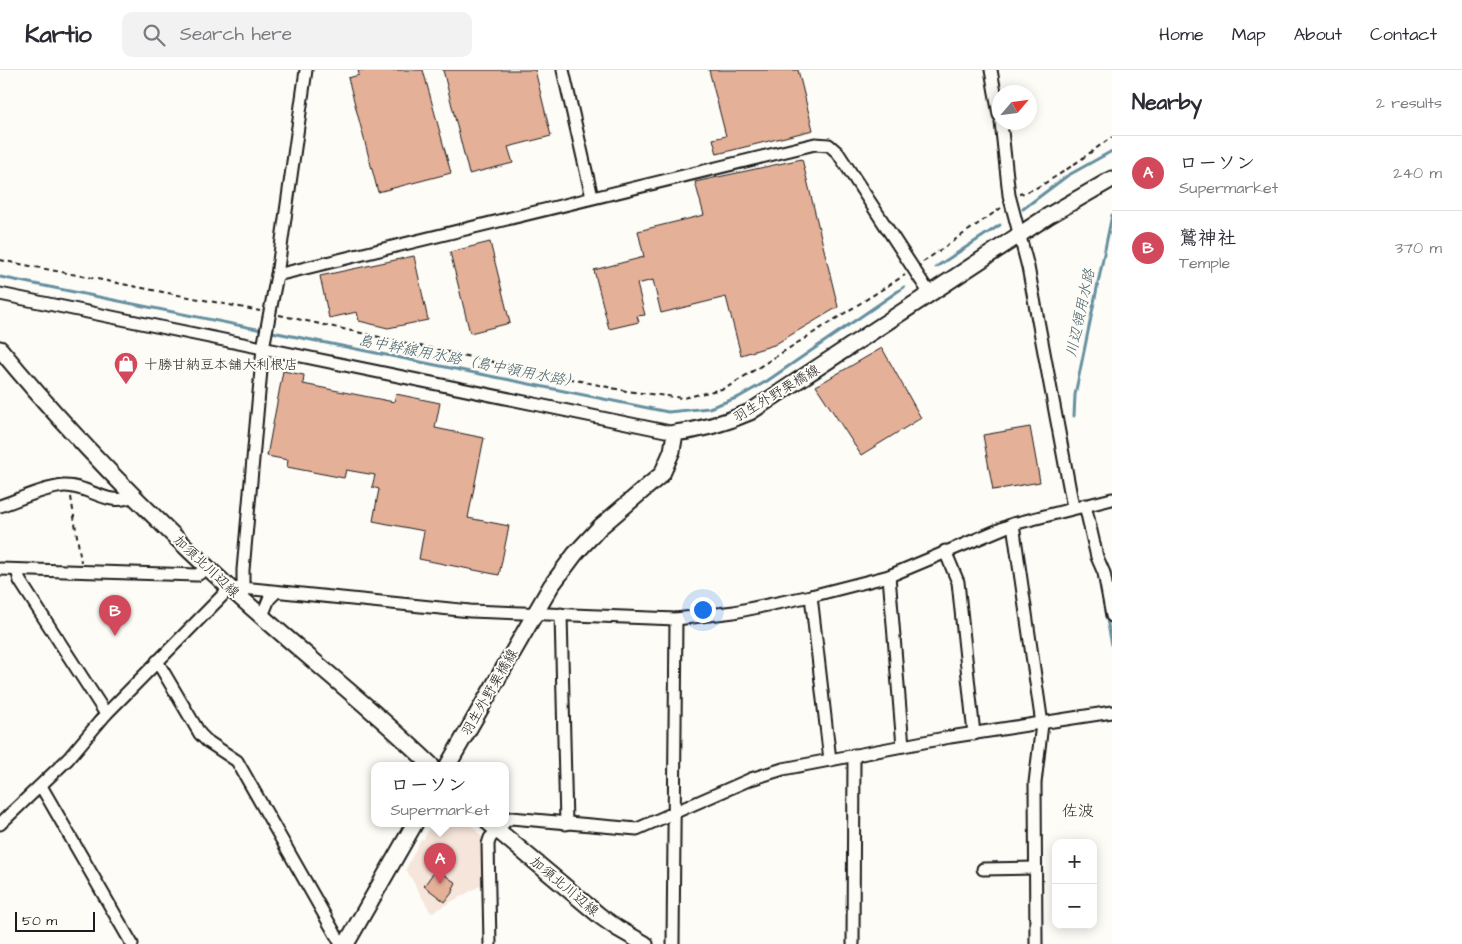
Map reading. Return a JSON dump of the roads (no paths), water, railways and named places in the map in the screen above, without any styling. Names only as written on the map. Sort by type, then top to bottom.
[{"type":"main road","name":"羽生外野栗橋線","points":[[450,762],[534,613],[575,554],[625,504],[662,474],[672,451],[675,433],[698,431],[725,423],[750,412],[1048,216],[1112,179]]},
{"type":"main road","name":"加須北川辺線","points":[[0,349],[77,438],[132,496],[208,568],[237,589],[262,616],[428,762]]},
{"type":"main road","points":[[346,944],[413,827]]},
{"type":"main road","name":"加須北川辺線","points":[[502,827],[606,920],[645,944]]},
{"type":"street","points":[[237,589],[252,474],[264,348],[277,276],[306,70]]},
{"type":"street","points":[[563,70],[592,197]]},
{"type":"street","points":[[991,70],[994,85]]},
{"type":"street","points":[[1002,130],[1010,200],[1028,267],[1073,507]]},
{"type":"street","points":[[277,276],[592,197],[815,144],[829,144],[838,153],[930,294]]},
{"type":"street","points":[[0,294],[675,433]]},
{"type":"street","points":[[0,506],[26,496],[70,487],[116,500],[123,500],[132,496]]},
{"type":"street","points":[[0,824],[68,759],[106,714],[225,593],[237,589],[470,611],[676,619],[734,612],[811,596],[889,576],[945,551],[1014,524],[1073,507],[1112,499]]},
{"type":"street","points":[[1085,505],[1097,557],[1104,572],[1112,616]]},
{"type":"street","points":[[1014,524],[1042,724],[1035,768],[1036,944]]},
{"type":"street","points":[[945,551],[958,582],[974,734]]},
{"type":"street","points":[[0,569],[197,574],[208,568]]},
{"type":"street","points":[[17,570],[20,581],[106,714]]},
{"type":"street","points":[[889,576],[903,746]]},
{"type":"street","points":[[262,616],[268,599],[275,593]]},
{"type":"street","points":[[811,596],[830,760]]},
{"type":"street","points":[[562,614],[566,824]]},
{"type":"street","points":[[674,943],[672,813],[676,619]]},
{"type":"street","points":[[158,661],[200,734],[207,741],[237,761],[341,944]]},
{"type":"street","points":[[509,819],[637,829],[770,773],[903,746],[1112,712]]},
{"type":"street","points":[[853,944],[854,755]]},
{"type":"street","points":[[41,786],[132,944]]},
{"type":"street","points":[[490,944],[488,844],[497,827]]},
{"type":"street","points":[[983,869],[1035,868]]},
{"type":"waterway","name":"島中幹線用水路（島中領用水路）","points":[[1023,209],[1067,176],[1112,151]]},
{"type":"waterway","name":"川辺領用水路","points":[[1074,416],[1075,395],[1112,215]]},
{"type":"waterway","name":"島中幹線用水路（島中領用水路）","points":[[936,267],[1000,225]]},
{"type":"waterway","name":"島中幹線用水路（島中領用水路）","points":[[0,277],[668,412],[709,408],[739,397],[767,381],[904,287]]},
{"type":"waterway","name":"川辺領用水路","points":[[1099,578],[1112,645]]},
{"type":"place","name":"十勝甘納豆本舗大利根店","points":[[126,385]]},
{"type":"place","name":"鷲神社","points":[[115,636]]},
{"type":"place","name":"ローソン","points":[[440,884]]},
{"type":"district","name":"佐波","points":[[1078,810]]}]
